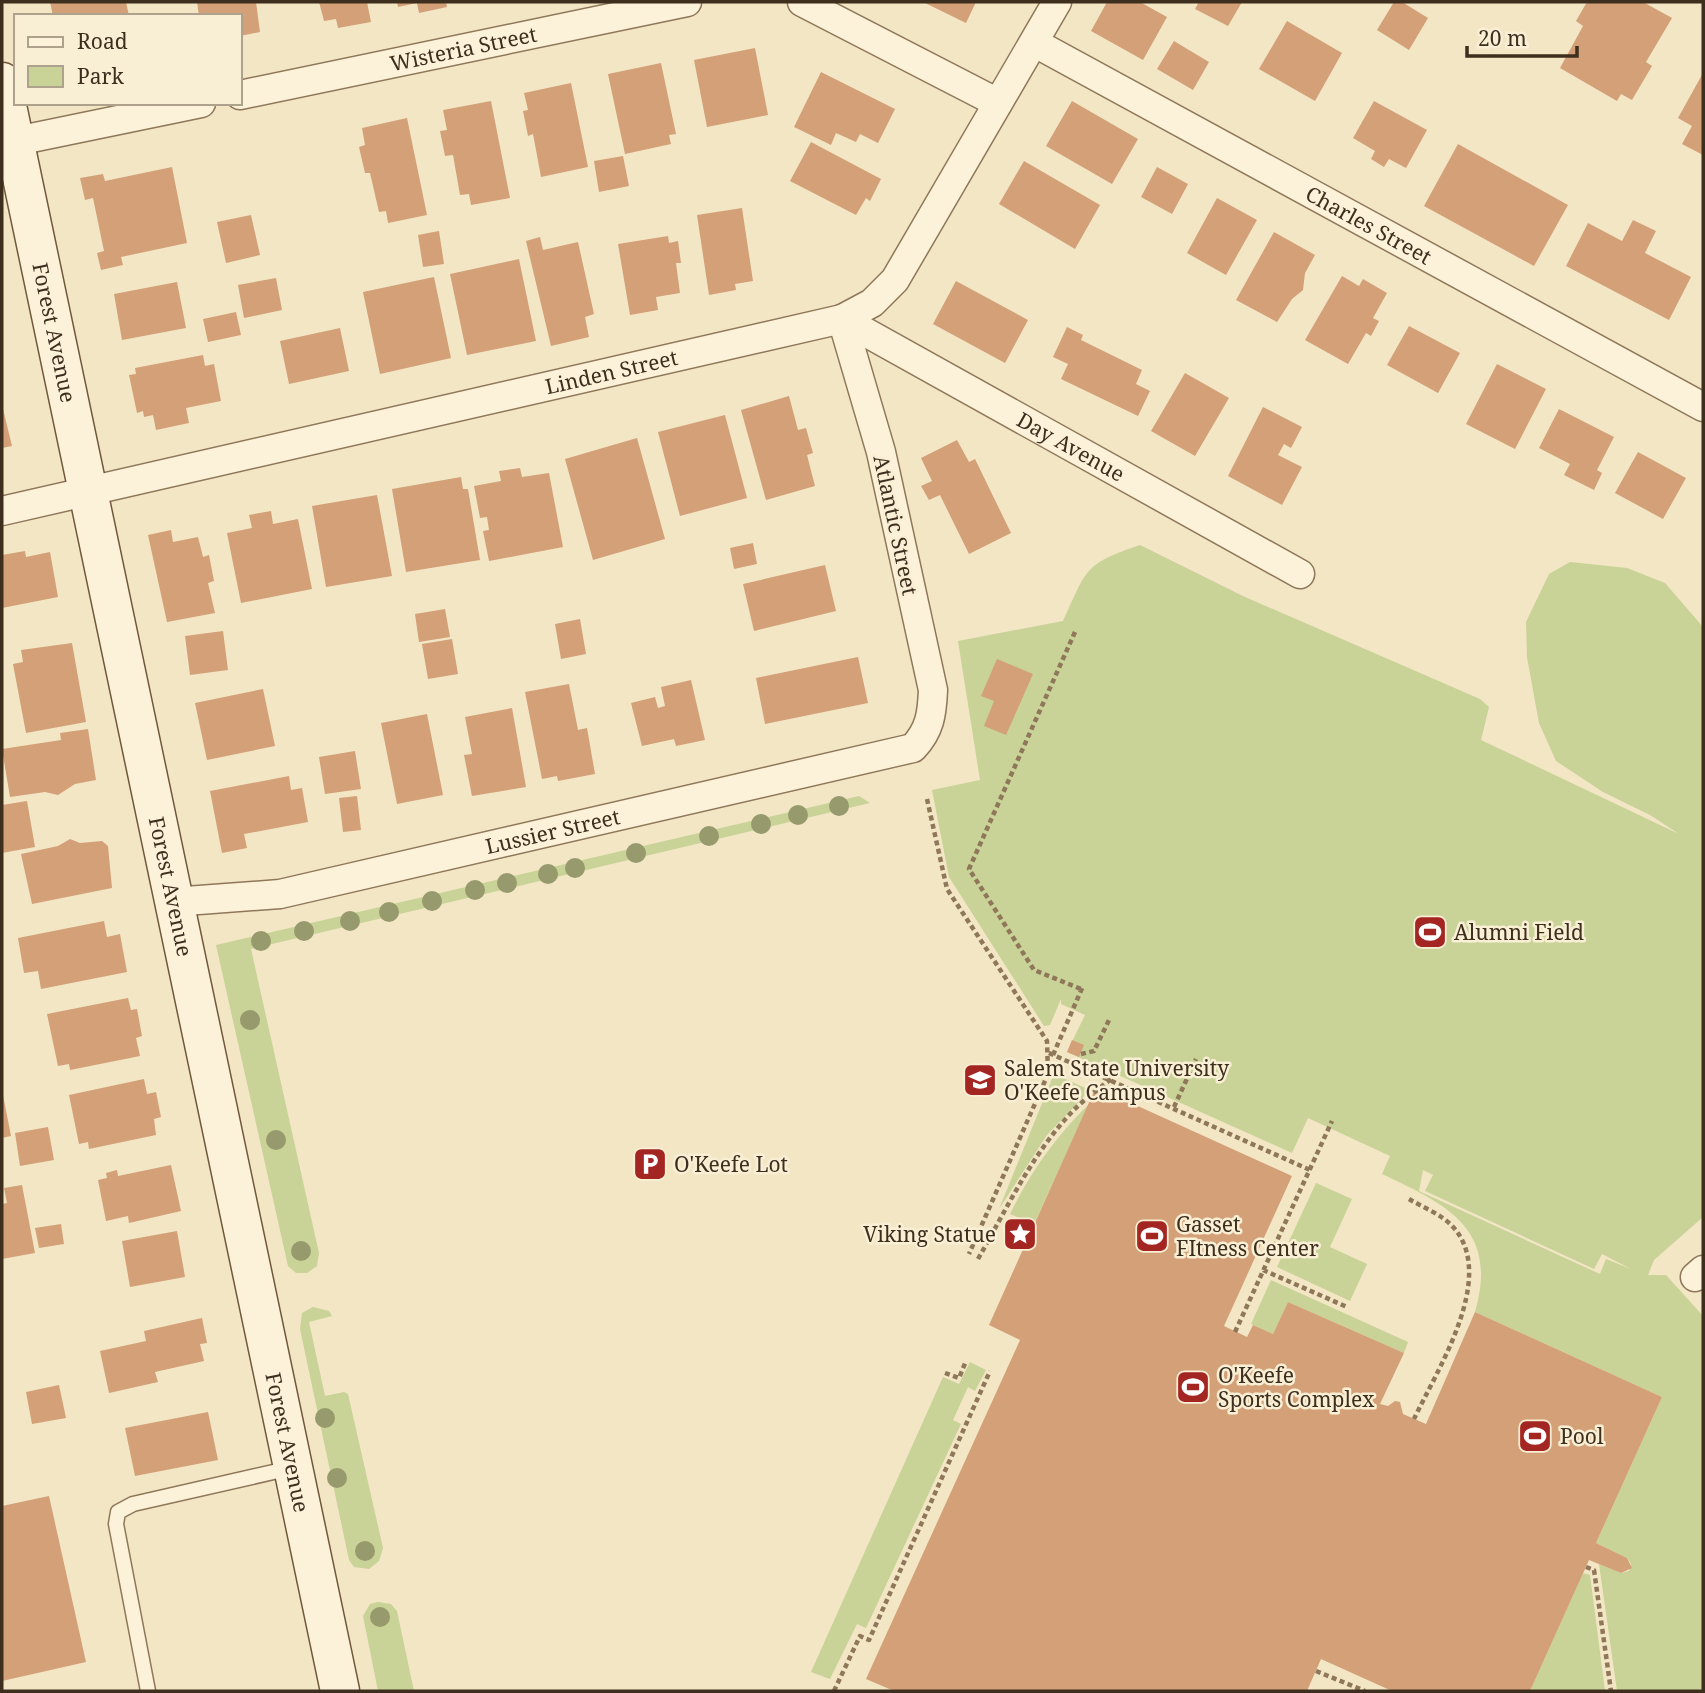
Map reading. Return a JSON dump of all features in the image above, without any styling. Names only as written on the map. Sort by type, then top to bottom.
[{"type":"street","name":"Wisteria Street","points":[[242,95],[687,2]]},
{"type":"street","points":[[803,2],[998,103]]},
{"type":"street","name":"Linden Street","points":[[2,510],[842,318],[872,303],[895,280],[1057,2]]},
{"type":"street","name":"Charles Street","points":[[1035,43],[1703,407]]},
{"type":"street","name":"Forest Avenue","points":[[2,82],[8,143],[88,492],[172,902],[340,1691]]},
{"type":"street","points":[[8,143],[191,105]]},
{"type":"street","name":"Day Avenue","points":[[842,318],[1300,575]]},
{"type":"street","name":"Atlantic Street","points":[[842,318],[881,452],[933,690],[932,714],[926,733]]},
{"type":"street","name":"Lussier Street","points":[[172,902],[280,894],[884,757],[913,748],[926,733]]},
{"type":"lane","points":[[148,1691],[116,1524],[118,1512],[132,1504],[293,1467]]},
{"type":"path","points":[[969,1254],[1048,1074],[1051,1054],[1082,988],[1034,970],[969,869],[1075,632]]},
{"type":"path","points":[[927,799],[947,889],[1047,1041],[1051,1054]]},
{"type":"path","points":[[1081,1054],[1094,1051],[1110,1018]]},
{"type":"path","points":[[1051,1054],[1310,1170]]},
{"type":"path","points":[[1174,1107],[1196,1059]]},
{"type":"path","points":[[978,1259],[1028,1171],[1054,1133],[1071,1112],[1111,1079]]},
{"type":"path","points":[[1235,1332],[1332,1121]]},
{"type":"path","points":[[1409,1199],[1455,1228],[1468,1254],[1471,1271],[1464,1310],[1415,1419]]},
{"type":"path","points":[[1264,1270],[1347,1307]]},
{"type":"path","points":[[945,1373],[959,1378],[966,1361]]},
{"type":"path","points":[[834,1691],[860,1636],[869,1640],[990,1371]]},
{"type":"path","points":[[1586,1567],[1594,1570],[1611,1691]]},
{"type":"path","points":[[1316,1671],[1364,1691]]},
{"type":"green space","points":[[1140,545],[1245,597],[1480,699],[1489,707],[1481,740],[1679,834],[1650,815],[1603,792],[1556,761],[1539,723],[1527,657],[1526,622],[1549,574],[1570,562],[1627,568],[1665,583],[1703,627],[1703,1217],[1654,1260],[1648,1275],[1666,1275],[1703,1316],[1703,1691],[1617,1691],[1599,1564],[1621,1573],[1629,1571],[1631,1564],[1627,1558],[1596,1543],[1662,1397],[1475,1312],[1481,1284],[1480,1260],[1474,1240],[1447,1209],[1382,1174],[1390,1156],[1308,1118],[1292,1153],[1067,1052],[1085,1015],[1061,1004],[1061,999],[1050,1025],[1044,1026],[949,877],[932,790],[980,780],[958,641],[1063,621],[1089,571],[1121,552]],"holes":[[[1423,1170],[1433,1175],[1425,1191],[1594,1269],[1602,1254],[1631,1269],[1606,1259],[1600,1274],[1419,1191]]]},
{"type":"green space","points":[[859,796],[870,803],[251,949],[319,1253],[317,1266],[307,1273],[296,1273],[288,1266],[216,945]]},
{"type":"green space","points":[[1054,1074],[1090,1090],[1047,1135],[999,1209]]},
{"type":"green space","points":[[1089,1104],[1034,1224],[1010,1214],[1045,1156]]},
{"type":"green space","points":[[1316,1183],[1352,1199],[1330,1247],[1367,1264],[1350,1301],[1277,1267]]},
{"type":"green space","points":[[1271,1280],[1408,1342],[1404,1353],[1288,1302],[1273,1334],[1251,1324]]},
{"type":"green space","points":[[313,1307],[329,1311],[332,1316],[309,1322],[325,1396],[344,1392],[348,1394],[383,1548],[379,1561],[369,1569],[354,1567],[349,1560],[300,1329],[302,1313]]},
{"type":"green space","points":[[970,1362],[986,1370],[975,1391],[968,1387],[953,1420],[961,1424],[866,1628],[857,1624],[830,1679],[811,1672],[943,1377],[959,1384]]},
{"type":"green space","points":[[1583,1573],[1590,1575],[1605,1691],[1530,1691]]},
{"type":"green space","points":[[370,1604],[391,1604],[397,1611],[414,1691],[378,1691],[363,1616]]},
{"type":"building","points":[[50,2],[126,2],[129,14],[53,14]]},
{"type":"building","points":[[197,2],[256,2],[260,32],[242,36],[242,14],[199,14]]},
{"type":"building","points":[[319,2],[367,2],[371,22],[338,28],[336,19],[324,21]]},
{"type":"building","points":[[397,2],[446,2],[447,7],[419,13],[417,3],[398,7]]},
{"type":"building","points":[[923,2],[976,2],[966,23]]},
{"type":"building","points":[[1107,2],[1140,2],[1167,17],[1143,60],[1091,31]]},
{"type":"building","points":[[1199,2],[1242,2],[1228,26],[1195,9]]},
{"type":"building","points":[[1394,2],[1402,2],[1428,18],[1409,50],[1377,30]]},
{"type":"building","points":[[1587,2],[1643,2],[1672,18],[1646,62],[1652,66],[1632,100],[1621,94],[1617,101],[1560,68],[1583,26],[1576,21]]},
{"type":"building","points":[[1287,21],[1342,53],[1315,101],[1259,69]]},
{"type":"building","points":[[1174,41],[1209,62],[1193,90],[1157,69]]},
{"type":"building","points":[[755,48],[768,115],[707,127],[694,60]]},
{"type":"building","points":[[661,63],[676,134],[669,135],[671,144],[625,154],[608,74]]},
{"type":"building","points":[[821,72],[895,109],[878,143],[860,134],[856,142],[836,133],[831,145],[794,127]]},
{"type":"building","points":[[1703,73],[1703,155],[1682,144],[1692,126],[1678,118]]},
{"type":"building","points":[[571,83],[588,167],[541,177],[533,134],[528,136],[523,111],[528,110],[524,93]]},
{"type":"building","points":[[491,101],[510,198],[471,205],[469,194],[460,195],[453,155],[445,156],[440,131],[447,130],[443,110]]},
{"type":"building","points":[[1072,101],[1138,139],[1112,184],[1046,146]]},
{"type":"building","points":[[1374,101],[1427,130],[1406,168],[1389,159],[1384,167],[1371,159],[1375,151],[1353,138]]},
{"type":"building","points":[[407,118],[427,215],[388,223],[386,211],[379,212],[370,173],[365,173],[359,147],[365,145],[362,128]]},
{"type":"building","points":[[811,142],[881,179],[870,201],[866,198],[856,215],[790,181]]},
{"type":"building","points":[[1458,144],[1568,205],[1534,266],[1424,206]]},
{"type":"building","points":[[623,156],[629,186],[599,192],[594,161]]},
{"type":"building","points":[[1024,161],[1100,205],[1075,249],[999,204]]},
{"type":"building","points":[[172,167],[187,243],[121,257],[123,265],[101,270],[97,253],[104,251],[93,198],[85,200],[80,178],[103,174],[105,181]]},
{"type":"building","points":[[1157,167],[1188,184],[1172,214],[1141,197]]},
{"type":"building","points":[[1217,198],[1257,220],[1226,275],[1187,253]]},
{"type":"building","points":[[742,208],[753,281],[735,284],[736,290],[709,295],[697,215]]},
{"type":"building","points":[[251,215],[260,255],[226,263],[217,222]]},
{"type":"building","points":[[1633,220],[1656,231],[1645,253],[1691,277],[1669,320],[1566,266],[1588,223],[1622,241]]},
{"type":"building","points":[[439,231],[444,264],[423,267],[418,235]]},
{"type":"building","points":[[1274,232],[1315,255],[1305,273],[1303,290],[1292,299],[1277,322],[1236,300]]},
{"type":"building","points":[[668,236],[669,243],[678,241],[681,263],[676,263],[680,293],[656,297],[658,310],[630,315],[618,244]]},
{"type":"building","points":[[540,237],[543,250],[578,242],[594,314],[585,317],[589,337],[551,346],[526,241]]},
{"type":"building","points":[[519,259],[536,341],[467,355],[450,274]]},
{"type":"building","points":[[1342,276],[1359,286],[1363,279],[1387,293],[1373,318],[1379,321],[1371,336],[1366,333],[1348,364],[1305,340]]},
{"type":"building","points":[[434,277],[451,358],[380,374],[363,292]]},
{"type":"building","points":[[276,278],[282,310],[244,318],[238,285]]},
{"type":"building","points":[[956,281],[1028,320],[1005,363],[933,324]]},
{"type":"building","points":[[177,282],[186,328],[122,340],[114,294]]},
{"type":"building","points":[[236,312],[241,335],[208,342],[203,319]]},
{"type":"building","points":[[1409,326],[1460,353],[1438,393],[1387,365]]},
{"type":"building","points":[[1067,327],[1083,335],[1081,340],[1142,370],[1136,384],[1150,391],[1138,416],[1061,379],[1068,364],[1053,357]]},
{"type":"building","points":[[340,328],[349,371],[289,384],[280,341]]},
{"type":"building","points":[[203,355],[205,366],[214,364],[221,401],[186,408],[189,423],[156,430],[153,415],[144,417],[143,411],[137,413],[129,375],[136,374],[135,368]]},
{"type":"building","points":[[1497,364],[1546,389],[1515,449],[1466,424]]},
{"type":"building","points":[[1185,373],[1229,398],[1195,456],[1151,431]]},
{"type":"building","points":[[789,396],[798,430],[806,428],[813,453],[807,455],[815,486],[766,500],[741,410]]},
{"type":"building","points":[[2,405],[12,446],[2,448]]},
{"type":"building","points":[[1263,407],[1302,427],[1291,448],[1284,444],[1278,455],[1302,467],[1282,505],[1228,476]]},
{"type":"building","points":[[1559,409],[1614,437],[1597,470],[1602,473],[1594,490],[1564,475],[1570,464],[1539,448]]},
{"type":"building","points":[[725,415],[747,498],[680,516],[658,432]]},
{"type":"building","points":[[637,438],[665,539],[593,560],[565,459]]},
{"type":"building","points":[[957,440],[969,462],[975,459],[1011,533],[969,554],[940,495],[929,500],[921,486],[932,481],[921,458]]},
{"type":"building","points":[[1638,452],[1686,478],[1663,519],[1615,493]]},
{"type":"building","points":[[520,468],[522,477],[549,473],[563,547],[489,561],[483,531],[489,530],[487,517],[480,518],[474,486],[501,481],[499,471]]},
{"type":"building","points":[[461,477],[463,489],[468,489],[480,560],[406,572],[392,489]]},
{"type":"building","points":[[377,495],[392,576],[326,587],[312,506]]},
{"type":"building","points":[[271,511],[273,524],[298,519],[312,589],[241,603],[227,533],[252,528],[249,515]]},
{"type":"building","points":[[171,530],[173,542],[198,537],[203,557],[209,555],[214,581],[208,583],[215,613],[167,622],[148,535]]},
{"type":"building","points":[[753,543],[757,564],[734,569],[730,548]]},
{"type":"building","points":[[25,551],[26,557],[50,552],[58,597],[2,608],[2,555]]},
{"type":"building","points":[[825,565],[836,611],[754,631],[743,584]]},
{"type":"building","points":[[445,609],[450,637],[419,642],[415,614]]},
{"type":"building","points":[[580,619],[586,654],[561,659],[555,624]]},
{"type":"building","points":[[223,631],[228,670],[190,675],[185,636]]},
{"type":"building","points":[[452,639],[458,674],[428,679],[422,644]]},
{"type":"building","points":[[72,643],[86,722],[26,733],[13,664],[23,662],[21,650]]},
{"type":"building","points":[[858,657],[868,703],[765,724],[756,678]]},
{"type":"building","points":[[997,659],[1033,674],[1006,735],[984,726],[994,701],[981,696]]},
{"type":"building","points":[[691,680],[705,740],[676,746],[674,739],[642,746],[631,703],[655,697],[658,708],[665,706],[661,687]]},
{"type":"building","points":[[569,684],[578,730],[587,728],[595,774],[558,781],[557,776],[542,779],[525,692]]},
{"type":"building","points":[[263,689],[275,746],[207,760],[195,703]]},
{"type":"building","points":[[512,708],[526,787],[472,796],[464,755],[472,754],[465,717]]},
{"type":"building","points":[[427,714],[443,795],[397,804],[381,723]]},
{"type":"building","points":[[88,729],[96,780],[75,784],[58,795],[45,792],[10,797],[2,749],[61,740],[60,733]]},
{"type":"building","points":[[355,751],[361,789],[325,794],[319,757]]},
{"type":"building","points":[[289,776],[291,790],[302,788],[308,822],[244,834],[247,848],[222,853],[210,791]]},
{"type":"building","points":[[357,796],[361,830],[343,832],[339,798]]},
{"type":"building","points":[[27,801],[35,847],[2,853],[2,805]]},
{"type":"building","points":[[70,839],[80,843],[102,841],[108,846],[112,888],[32,904],[21,854],[58,846]]},
{"type":"building","points":[[104,921],[107,937],[120,934],[127,972],[41,989],[38,971],[24,973],[18,938]]},
{"type":"building","points":[[128,998],[131,1010],[137,1009],[142,1036],[136,1038],[140,1056],[70,1070],[69,1064],[58,1066],[47,1014]]},
{"type":"building","points":[[1072,1040],[1084,1045],[1079,1057],[1067,1052]]},
{"type":"building","points":[[144,1079],[147,1094],[156,1092],[161,1117],[154,1119],[156,1135],[89,1149],[88,1142],[79,1144],[69,1095]]},
{"type":"building","name":"O'Keefe Sports Complex","points":[[1096,1087],[1292,1176],[1224,1326],[1247,1337],[1253,1325],[1273,1334],[1288,1302],[1404,1353],[1380,1404],[1388,1406],[1395,1401],[1400,1402],[1403,1414],[1426,1424],[1475,1312],[1662,1397],[1596,1543],[1627,1558],[1632,1568],[1621,1573],[1589,1560],[1530,1691],[1392,1691],[1321,1659],[1307,1691],[894,1691],[866,1679],[1020,1340],[989,1325]]},
{"type":"building","points":[[2,1090],[11,1136],[2,1138]]},
{"type":"building","points":[[48,1127],[54,1160],[20,1166],[15,1133]]},
{"type":"building","points":[[171,1165],[181,1211],[129,1223],[128,1216],[106,1221],[98,1180],[107,1178],[106,1173],[117,1170],[118,1176]]},
{"type":"building","points":[[22,1185],[35,1253],[2,1259],[2,1204],[7,1203],[4,1188]]},
{"type":"building","points":[[61,1224],[64,1244],[39,1248],[35,1228]]},
{"type":"building","points":[[177,1231],[185,1277],[130,1287],[122,1241]]},
{"type":"building","points":[[202,1318],[207,1343],[200,1344],[204,1361],[155,1372],[158,1382],[109,1393],[100,1351],[146,1341],[144,1331]]},
{"type":"building","points":[[59,1385],[66,1418],[32,1424],[26,1392]]},
{"type":"building","points":[[208,1412],[218,1460],[135,1476],[125,1428]]},
{"type":"building","points":[[49,1496],[86,1662],[2,1681],[2,1506]]},
{"type":"place","name":"Alumni Field","points":[[1430,932]]},
{"type":"place","name":"Salem State University O'Keefe Campus","points":[[980,1080]]},
{"type":"place","name":"O'Keefe Lot","points":[[650,1164]]},
{"type":"place","name":"Viking Statue","points":[[1020,1234]]},
{"type":"place","name":"Gasset FItness Center","points":[[1152,1236]]},
{"type":"place","name":"O'Keefe Sports Complex","points":[[1193,1387]]},
{"type":"place","name":"Pool","points":[[1535,1436]]}]
